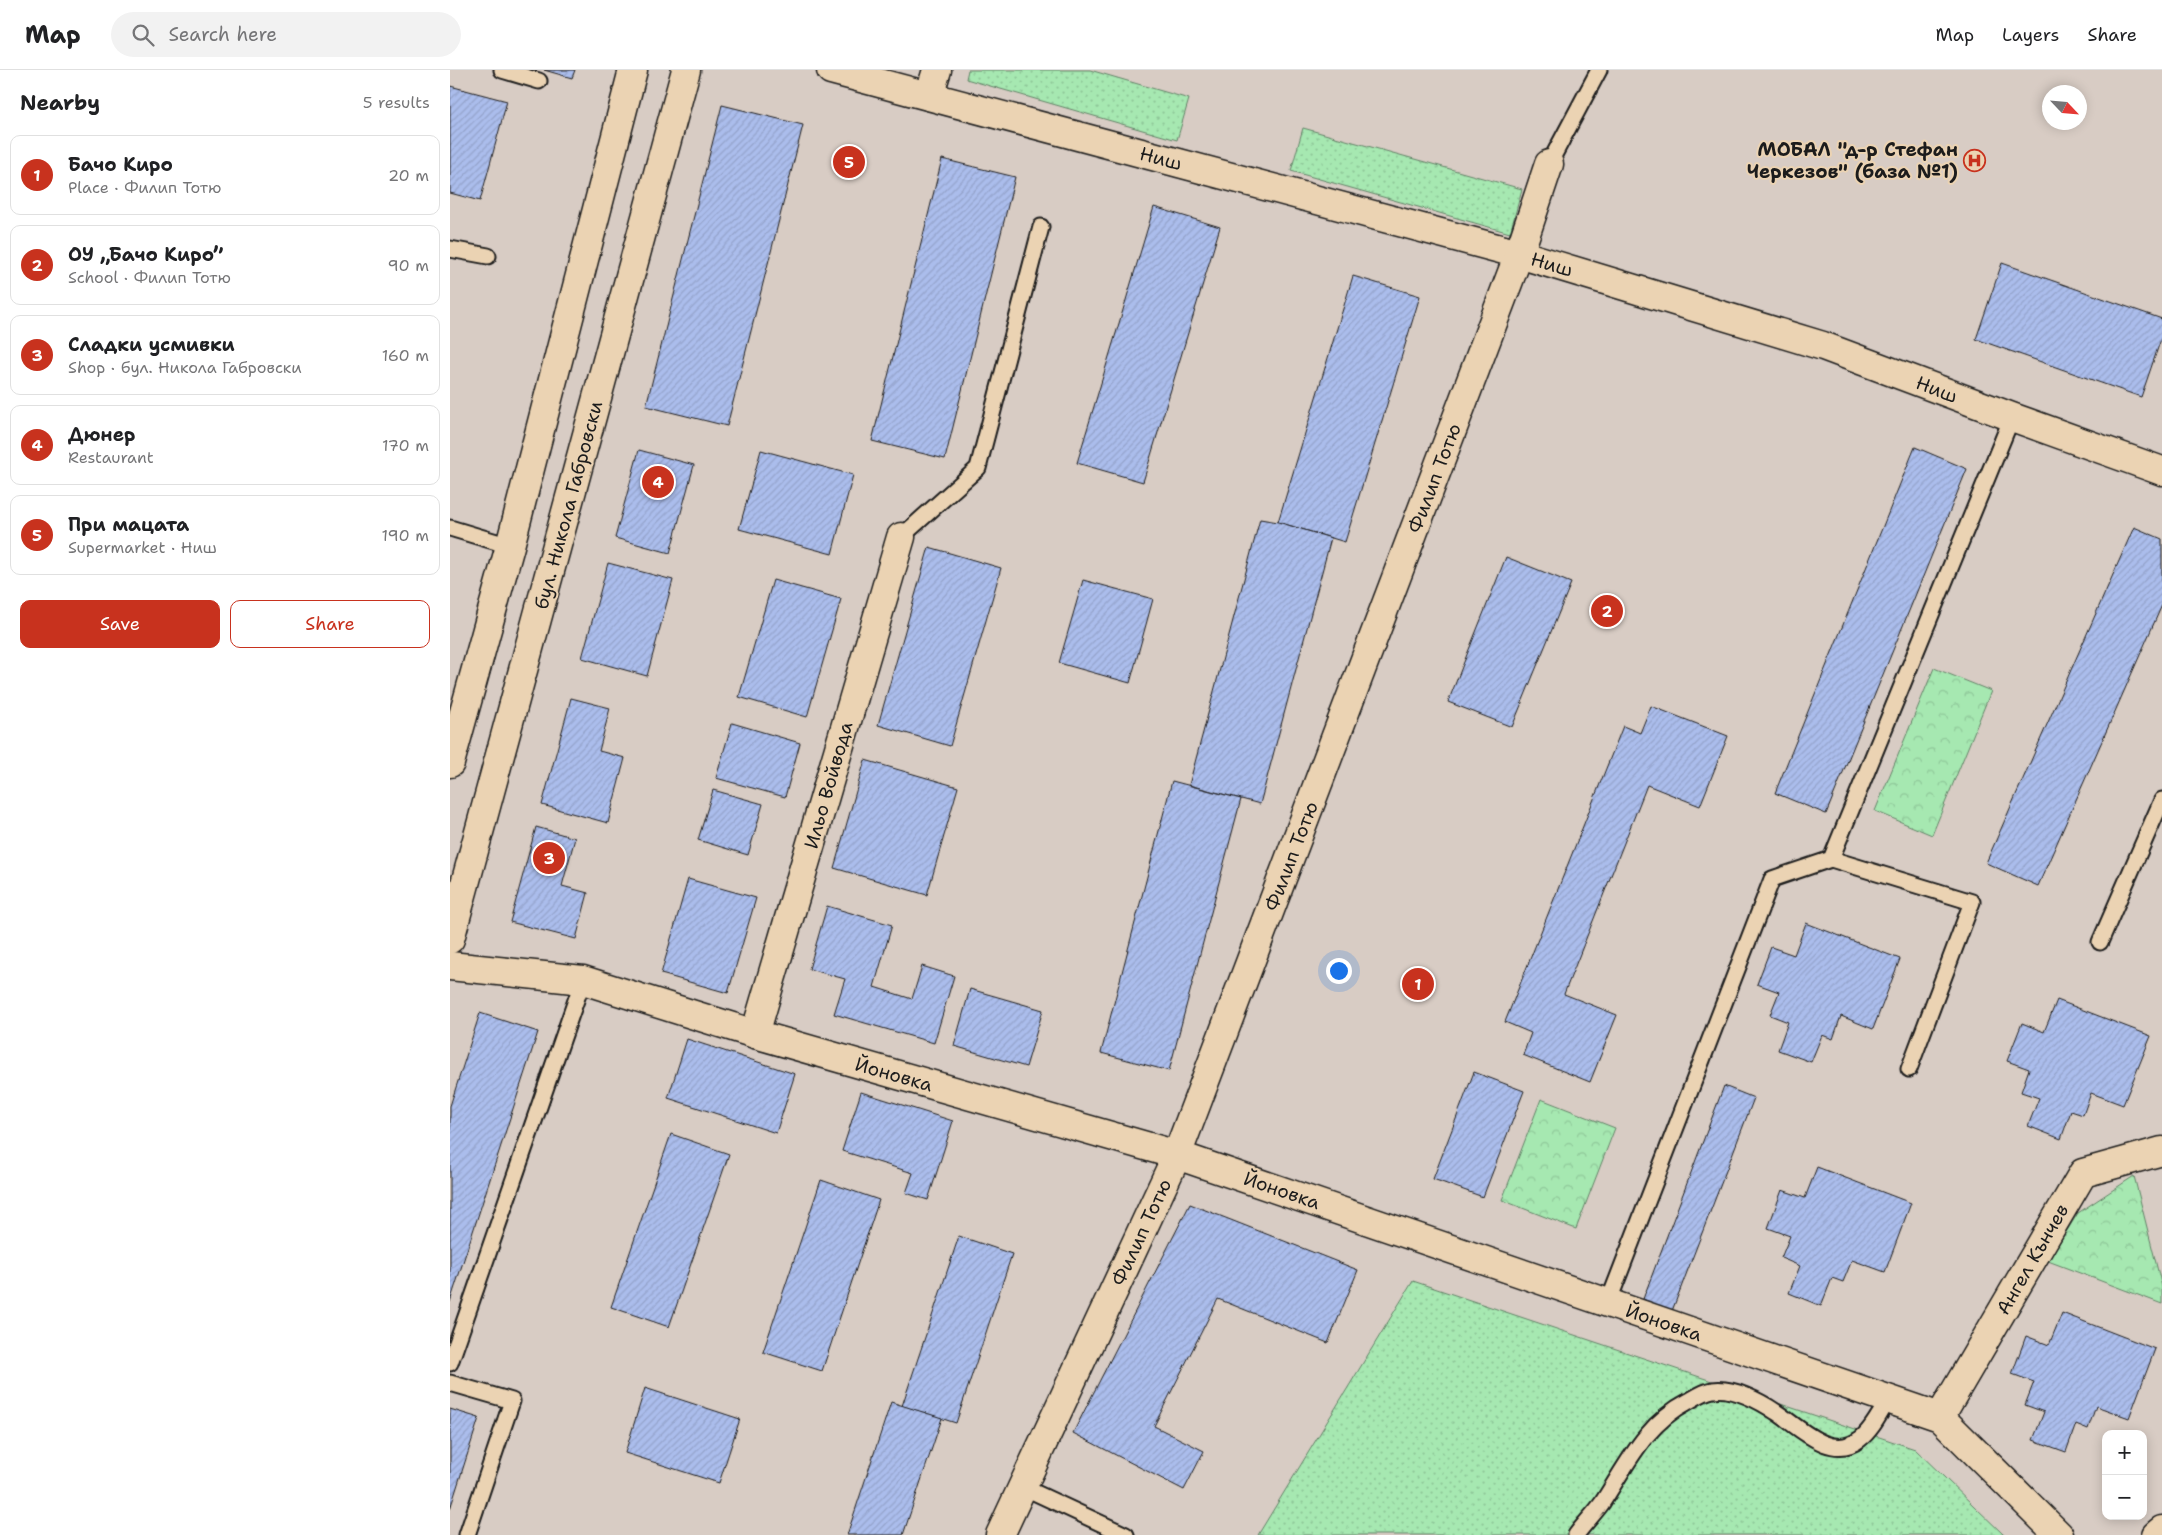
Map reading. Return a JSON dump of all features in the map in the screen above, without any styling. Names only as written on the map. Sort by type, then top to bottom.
[{"type":"street","points":[[450,763],[510,546],[633,70]]},
{"type":"street","name":"бул. Никола Габровски","points":[[450,939],[686,70]]},
{"type":"street","name":"Ниш","points":[[831,70],[1519,254],[1823,346],[2162,471]]},
{"type":"street","points":[[930,96],[937,70]]},
{"type":"street","name":"Филип Тотю","points":[[1000,1535],[1177,1154],[1519,254],[1549,164]]},
{"type":"street","name":"Ильо Войвода","points":[[755,1034],[901,537]]},
{"type":"street","name":"Йоновка","points":[[450,966],[583,980],[755,1034],[1177,1154],[1940,1417],[2058,1535]]},
{"type":"street","name":"Ангел Кънчев","points":[[1940,1417],[2083,1173],[2162,1150]]},
{"type":"street","points":[[2156,1535],[2162,1530]]},
{"type":"lane","points":[[502,70],[539,81]]},
{"type":"lane","points":[[1549,164],[1599,70]]},
{"type":"lane","points":[[901,537],[978,468],[1040,227]]},
{"type":"lane","points":[[450,250],[488,256]]},
{"type":"lane","points":[[1831,859],[2012,417]]},
{"type":"lane","points":[[450,528],[510,546]]},
{"type":"lane","points":[[2100,942],[2162,800]]},
{"type":"lane","points":[[1608,1303],[1772,879],[1831,859],[1972,902],[1909,1069]]},
{"type":"lane","points":[[450,1363],[583,980]]},
{"type":"lane","points":[[450,1384],[512,1401],[467,1535]]},
{"type":"lane","points":[[1576,1535],[1600,1505],[1648,1431],[1679,1406],[1705,1392],[1727,1390],[1749,1397],[1775,1411],[1808,1436],[1835,1446],[1854,1443],[1860,1439],[1867,1432],[1888,1400]]},
{"type":"lane","points":[[1022,1487],[1126,1535]]},
{"type":"green space","points":[[968,70],[1090,70],[1189,99],[1177,140],[966,79]]},
{"type":"green space","points":[[1303,128],[1522,189],[1510,233],[1291,171]]},
{"type":"green space","points":[[1934,668],[1991,691],[1932,835],[1875,811]]},
{"type":"green space","points":[[1541,1099],[1615,1128],[1576,1229],[1502,1200]]},
{"type":"green space","points":[[2134,1176],[2162,1287],[2162,1304],[2048,1261],[2078,1213]]},
{"type":"green space","points":[[1413,1281],[1915,1449],[2004,1535],[1258,1535]]},
{"type":"building","points":[[544,70],[575,70],[572,78]]},
{"type":"building","points":[[450,86],[507,101],[480,201],[450,193]]},
{"type":"building","points":[[722,105],[803,125],[727,426],[646,406]]},
{"type":"building","points":[[942,159],[1015,177],[945,459],[872,441]]},
{"type":"building","points":[[1154,207],[1220,227],[1143,482],[1077,463]]},
{"type":"building","points":[[2002,263],[2162,319],[2162,336],[2141,397],[1976,339]]},
{"type":"building","points":[[1353,276],[1420,296],[1345,542],[1278,522]]},
{"type":"building","points":[[1915,447],[1967,469],[1826,814],[1775,793]]},
{"type":"building","points":[[639,450],[694,465],[670,553],[615,538]]},
{"type":"building","points":[[761,450],[853,475],[832,554],[739,529]]},
{"type":"building","points":[[1260,519],[1278,522],[1331,538],[1260,804],[1189,785]]},
{"type":"building","points":[[2134,527],[2162,539],[2162,605],[2038,886],[1986,863]]},
{"type":"building","points":[[929,547],[1001,568],[950,746],[878,725]]},
{"type":"building","points":[[1506,557],[1571,583],[1512,727],[1448,702]]},
{"type":"building","points":[[608,563],[673,580],[647,676],[582,658]]},
{"type":"building","points":[[773,580],[841,599],[807,717],[739,697]]},
{"type":"building","points":[[1083,580],[1153,599],[1130,683],[1059,663]]},
{"type":"building","points":[[571,698],[610,708],[599,751],[625,758],[608,823],[542,805]]},
{"type":"building","points":[[1651,706],[1728,736],[1700,806],[1647,785],[1564,994],[1617,1015],[1590,1082],[1523,1055],[1531,1033],[1505,1022],[1623,726],[1640,733]]},
{"type":"building","points":[[732,723],[800,743],[785,797],[716,778]]},
{"type":"building","points":[[865,760],[958,787],[927,895],[834,868]]},
{"type":"building","points":[[1172,781],[1241,799],[1169,1071],[1101,1053]]},
{"type":"building","points":[[713,790],[763,804],[748,855],[698,840]]},
{"type":"building","points":[[536,827],[575,838],[562,886],[588,893],[576,939],[510,922]]},
{"type":"building","points":[[688,879],[756,898],[728,993],[661,974]]},
{"type":"building","points":[[827,906],[892,925],[874,987],[912,999],[922,966],[954,976],[934,1043],[834,1014],[845,979],[809,969]]},
{"type":"building","points":[[1806,923],[1900,959],[1873,1029],[1841,1016],[1833,1039],[1822,1035],[1811,1062],[1778,1050],[1788,1022],[1770,1015],[1779,992],[1757,984],[1771,947],[1794,955]]},
{"type":"building","points":[[970,989],[1043,1010],[1026,1067],[954,1046]]},
{"type":"building","points":[[2057,1000],[2151,1036],[2123,1105],[2091,1093],[2083,1115],[2071,1111],[2061,1139],[2028,1126],[2039,1098],[2021,1092],[2029,1069],[2007,1061],[2022,1023],[2044,1032]]},
{"type":"building","points":[[480,1013],[538,1032],[450,1302],[450,1106]]},
{"type":"building","points":[[687,1039],[795,1074],[776,1133],[668,1098]]},
{"type":"building","points":[[1474,1072],[1524,1091],[1483,1197],[1433,1179]]},
{"type":"building","points":[[1724,1086],[1754,1098],[1672,1311],[1643,1299]]},
{"type":"building","points":[[861,1092],[953,1121],[928,1200],[906,1193],[913,1173],[842,1151]]},
{"type":"building","points":[[671,1134],[729,1154],[669,1327],[611,1307]]},
{"type":"building","points":[[1817,1167],[1911,1203],[1885,1272],[1852,1260],[1843,1282],[1832,1278],[1821,1306],[1789,1293],[1800,1266],[1781,1258],[1790,1236],[1768,1228],[1782,1190],[1805,1198]]},
{"type":"building","points":[[821,1180],[879,1200],[822,1371],[763,1352]]},
{"type":"building","points":[[1190,1204],[1358,1270],[1328,1343],[1218,1299],[1154,1426],[1204,1451],[1184,1490],[1073,1433]]},
{"type":"building","points":[[959,1236],[1012,1254],[956,1423],[902,1406]]},
{"type":"building","points":[[2062,1313],[2155,1349],[2129,1418],[2096,1406],[2088,1429],[2076,1424],[2066,1452],[2033,1440],[2044,1412],[2025,1405],[2034,1382],[2012,1374],[2026,1336],[2049,1345]]},
{"type":"building","points":[[645,1388],[740,1419],[719,1483],[625,1453]]},
{"type":"building","points":[[891,1402],[942,1418],[903,1535],[847,1535]]},
{"type":"building","points":[[450,1409],[479,1418],[450,1509]]},
{"type":"place","name":"МОБАЛ \"д-р Стефан Черкезов\" (база №1)","points":[[1974,160]]},
{"type":"place","name":"При мацата","points":[[849,162]]},
{"type":"place","name":"Дюнер","points":[[658,482]]},
{"type":"place","name":"ОУ „Бачо Киро”","points":[[1607,611]]},
{"type":"place","name":"Сладки усмивки","points":[[549,858]]},
{"type":"place","name":"Бачо Киро","points":[[1418,984]]}]
